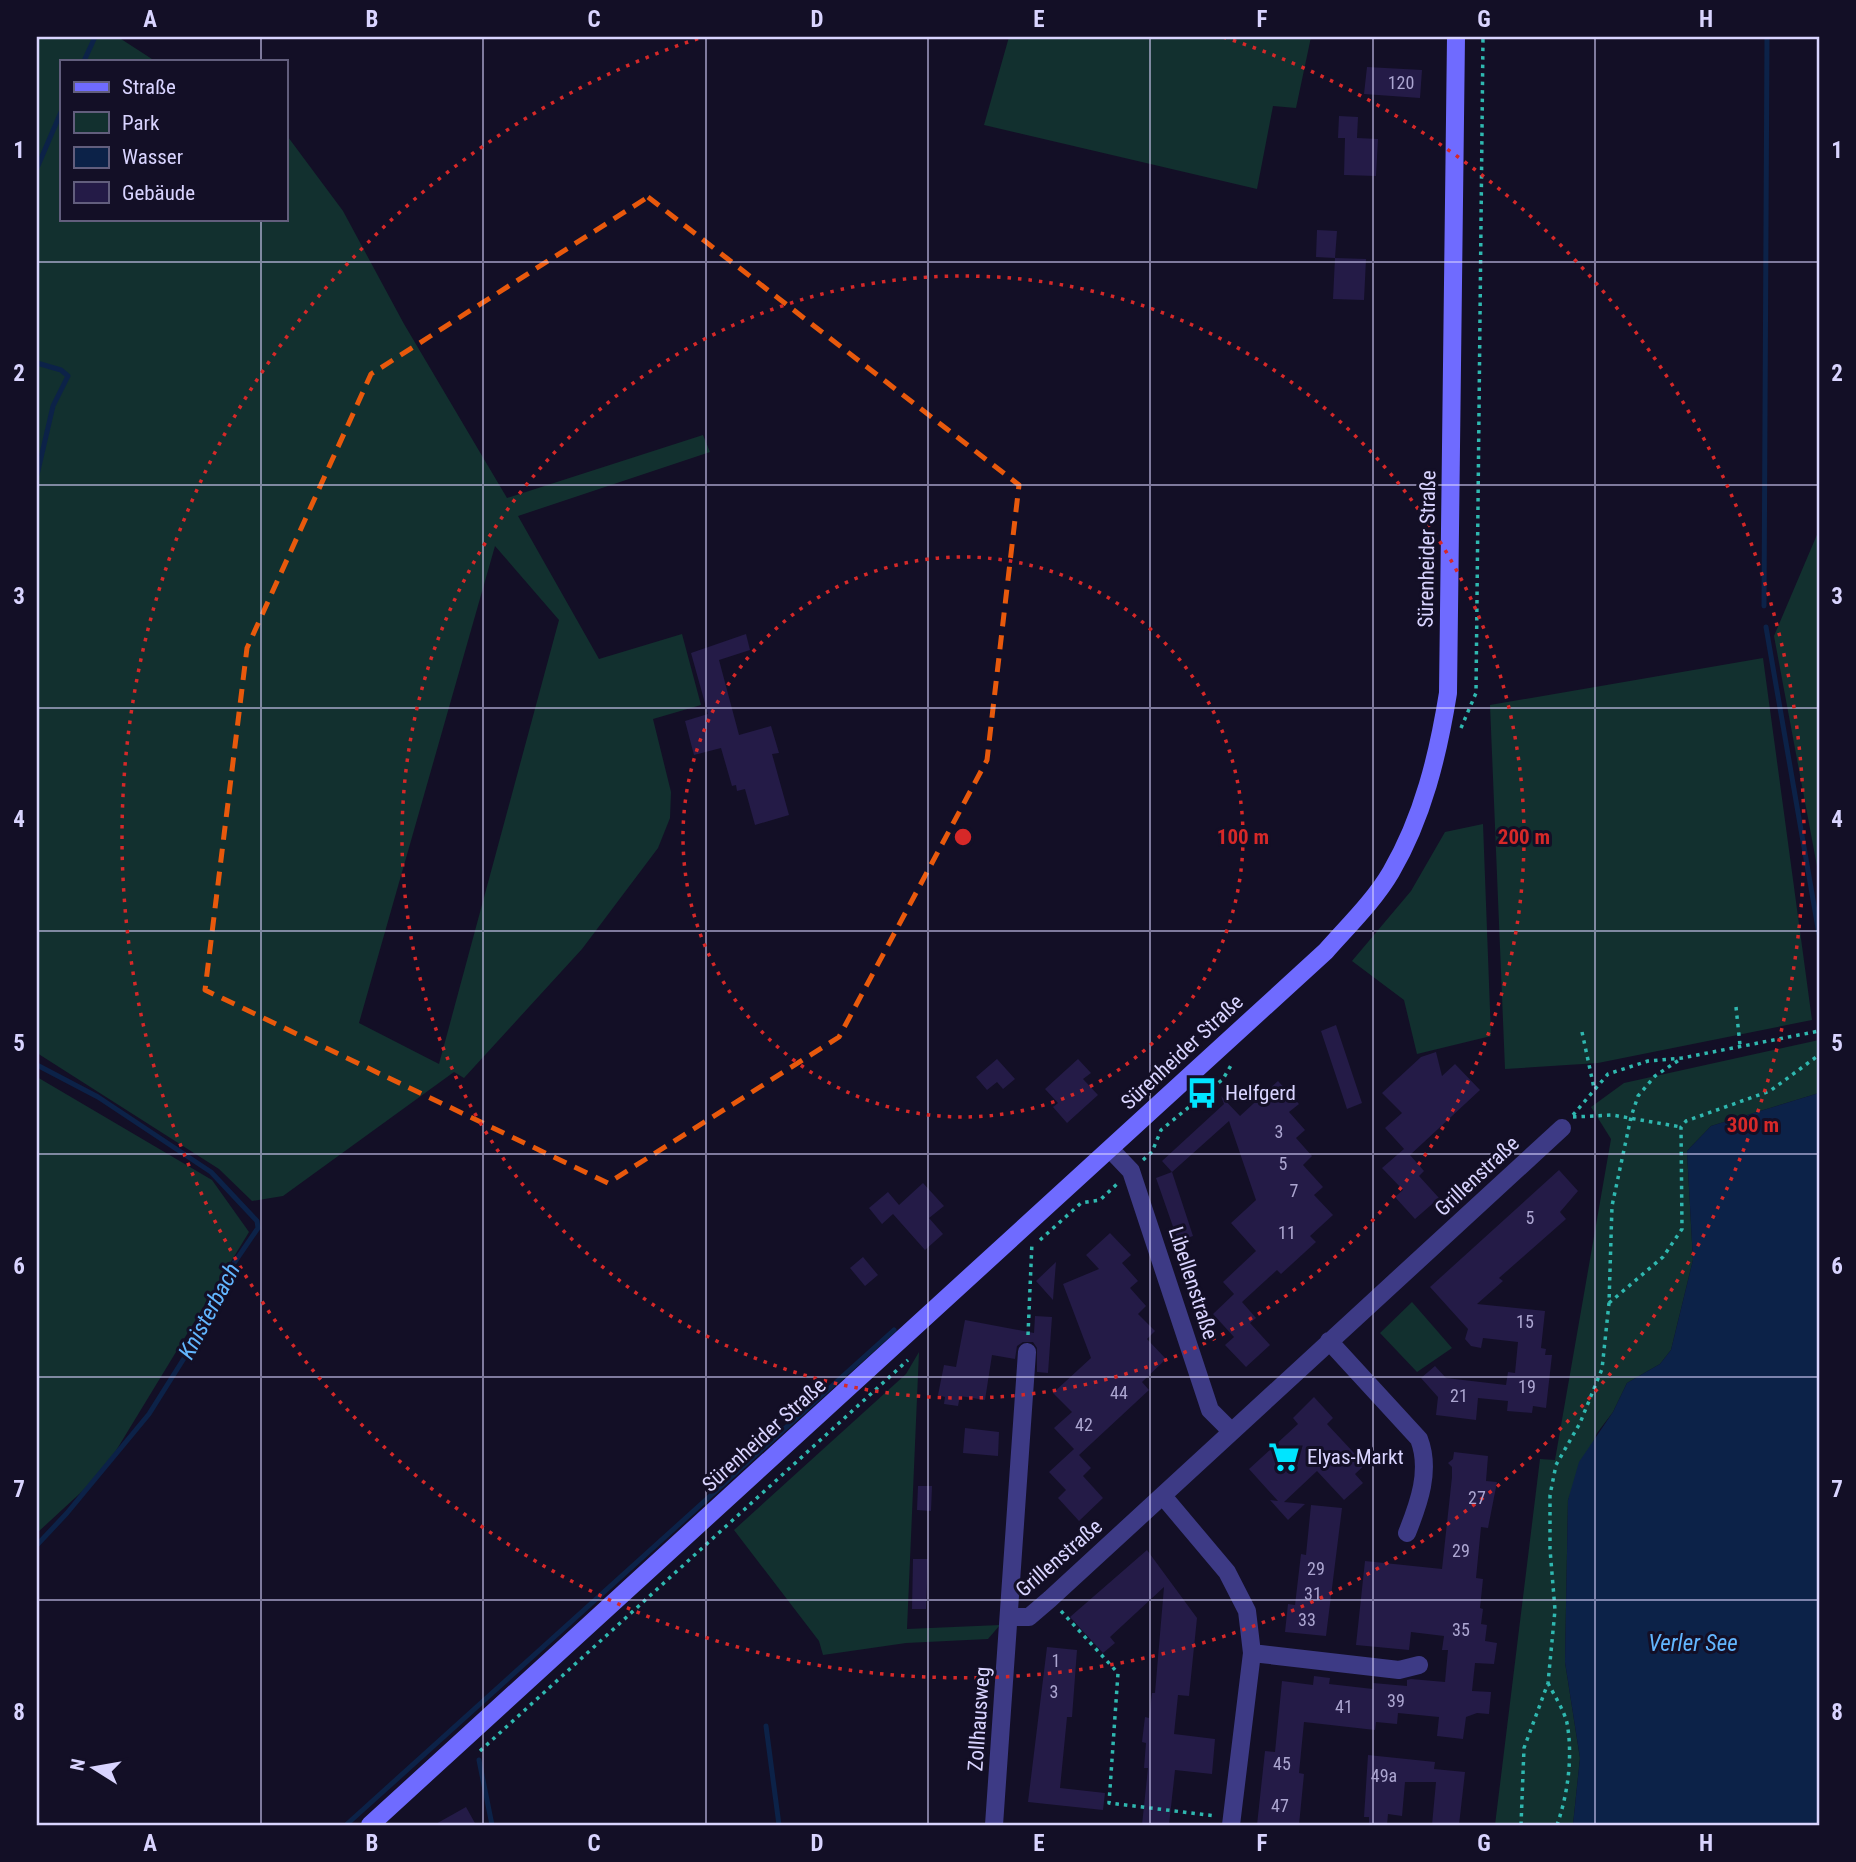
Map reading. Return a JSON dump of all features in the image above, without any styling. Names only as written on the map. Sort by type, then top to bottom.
[{"type":"main road","name":"Sürenheider Straße","points":[[370,1825],[1111,1150],[1335,941],[1391,872],[1422,808],[1440,742],[1448,693],[1456,37]]},
{"type":"street","name":"Grillenstraße","points":[[1027,1352],[1010,1617],[1030,1617],[1567,1122]]},
{"type":"street","name":"Libellenstraße","points":[[1111,1150],[1130,1171],[1210,1409],[1230,1431]]},
{"type":"street","points":[[1329,1342],[1419,1439],[1425,1455],[1420,1502],[1407,1533]]},
{"type":"street","points":[[1163,1496],[1227,1572],[1247,1611],[1252,1653],[1231,1821]]},
{"type":"street","name":"Zollhausweg","points":[[994,1825],[1010,1617]]},
{"type":"street","points":[[1252,1653],[1399,1670],[1419,1665]]},
{"type":"path","points":[[1460,731],[1476,693],[1483,37]]},
{"type":"path","points":[[1736,1007],[1740,1045]]},
{"type":"path","points":[[1567,1122],[1608,1074],[1648,1061],[1682,1058],[1819,1031]]},
{"type":"path","points":[[1582,1032],[1594,1088]]},
{"type":"path","points":[[1609,1303],[1663,1257],[1682,1229],[1681,1126],[1686,1121],[1770,1091],[1819,1055]]},
{"type":"path","points":[[1521,1825],[1524,1748],[1548,1683],[1555,1610],[1550,1549],[1550,1495],[1556,1465],[1580,1423],[1602,1369],[1609,1303],[1612,1206],[1631,1118],[1638,1096],[1655,1076],[1682,1058]]},
{"type":"path","points":[[1023,1254],[1081,1203],[1100,1200],[1152,1152],[1161,1130],[1223,1079],[1233,1060]]},
{"type":"path","points":[[1567,1122],[1631,1118],[1681,1126]]},
{"type":"path","points":[[1023,1229],[1033,1245],[1027,1352]]},
{"type":"path","points":[[478,1752],[487,1747],[901,1369],[913,1352]]},
{"type":"path","points":[[1050,1599],[1118,1673],[1109,1803],[1231,1821]]},
{"type":"path","points":[[1548,1683],[1566,1720],[1569,1758],[1564,1805],[1557,1825]]},
{"type":"highlighted area","points":[[648,197],[1019,485],[987,760],[839,1037],[608,1183],[205,990],[247,648],[371,374]]},
{"type":"green space","points":[[37,37],[118,37],[153,60],[60,60],[60,220],[287,220],[287,136],[343,211],[404,324],[507,498],[703,435],[710,452],[518,516],[599,659],[682,634],[701,705],[653,719],[671,792],[670,818],[658,848],[582,949],[464,1078],[454,1072],[283,1196],[252,1201],[219,1169],[37,1053]],"holes":[[[495,546],[559,620],[439,1064],[359,1023]]]},
{"type":"green space","points":[[1009,37],[1311,37],[1296,108],[1273,106],[1257,189],[984,125]]},
{"type":"green space","points":[[1819,530],[1819,877],[1774,636]]},
{"type":"green space","points":[[1763,658],[1812,1020],[1598,1063],[1505,1069],[1490,705]]},
{"type":"green space","points":[[1483,824],[1491,1036],[1417,1054],[1404,1000],[1352,961],[1411,891],[1445,832]]},
{"type":"green space","points":[[1819,1040],[1819,1093],[1711,1126],[1687,1151],[1693,1260],[1671,1350],[1660,1364],[1627,1383],[1613,1412],[1597,1433],[1568,1500],[1565,1662],[1580,1758],[1573,1825],[1495,1825],[1540,1459],[1555,1460],[1611,1139],[1591,1107],[1624,1083]]},
{"type":"green space","points":[[37,1077],[212,1180],[249,1232],[103,1472],[37,1533]]},
{"type":"green space","points":[[1412,1302],[1452,1348],[1417,1372],[1380,1333]]},
{"type":"green space","points":[[919,1352],[907,1629],[1000,1625],[988,1639],[906,1643],[823,1655],[819,1641],[734,1530],[906,1374]]},
{"type":"water","name":"Verler See","points":[[1819,1093],[1819,1825],[1573,1825],[1580,1758],[1565,1662],[1568,1500],[1579,1462],[1613,1412],[1627,1383],[1660,1364],[1671,1350],[1693,1260],[1687,1151],[1711,1126]]},
{"type":"building","points":[[1367,67],[1422,70],[1420,98],[1364,94]]},
{"type":"building","points":[[1339,116],[1358,117],[1357,138],[1378,139],[1376,176],[1344,175],[1345,138],[1338,138]]},
{"type":"building","points":[[1317,230],[1337,231],[1335,258],[1316,257]]},
{"type":"building","points":[[1335,258],[1366,259],[1364,300],[1333,299]]},
{"type":"building","points":[[746,634],[750,650],[719,660],[739,735],[771,726],[779,753],[772,754],[789,815],[755,825],[745,789],[737,791],[736,785],[732,786],[721,748],[694,755],[685,721],[708,714],[691,653]]},
{"type":"building","points":[[1336,1025],[1362,1103],[1347,1109],[1321,1031]]},
{"type":"building","points":[[1436,1052],[1442,1076],[1455,1064],[1480,1090],[1410,1155],[1424,1171],[1419,1176],[1439,1198],[1415,1219],[1395,1197],[1403,1190],[1382,1168],[1405,1150],[1385,1128],[1402,1113],[1382,1093],[1421,1057]]},
{"type":"building","points":[[997,1059],[1015,1079],[1003,1089],[997,1082],[987,1090],[976,1077]]},
{"type":"building","points":[[1078,1059],[1091,1073],[1083,1079],[1098,1095],[1067,1123],[1053,1107],[1058,1103],[1045,1089]]},
{"type":"building","points":[[1278,1081],[1299,1104],[1289,1112],[1305,1130],[1296,1138],[1312,1156],[1303,1165],[1323,1187],[1314,1195],[1333,1215],[1310,1236],[1316,1242],[1281,1274],[1277,1270],[1242,1302],[1256,1318],[1250,1323],[1270,1345],[1246,1367],[1225,1345],[1234,1337],[1213,1314],[1234,1294],[1223,1282],[1256,1251],[1231,1223],[1256,1200],[1229,1121],[1172,1172],[1162,1161],[1224,1104],[1221,1096],[1240,1116]]},
{"type":"building","points":[[1559,1170],[1578,1191],[1560,1212],[1566,1219],[1499,1278],[1503,1281],[1477,1304],[1545,1311],[1541,1348],[1546,1349],[1545,1355],[1552,1355],[1546,1408],[1533,1406],[1532,1413],[1507,1411],[1508,1401],[1478,1398],[1476,1420],[1436,1415],[1438,1397],[1421,1378],[1435,1366],[1446,1378],[1506,1385],[1508,1372],[1515,1373],[1518,1342],[1483,1338],[1481,1348],[1471,1346],[1465,1339],[1468,1329],[1430,1287]]},
{"type":"building","points":[[1172,1172],[1193,1236],[1178,1241],[1156,1178]]},
{"type":"building","points":[[923,1183],[944,1206],[929,1218],[943,1234],[925,1250],[893,1214],[882,1224],[869,1208],[888,1192],[899,1205]]},
{"type":"building","points":[[1110,1233],[1131,1255],[1122,1263],[1138,1281],[1130,1288],[1146,1306],[1138,1314],[1155,1331],[1147,1339],[1166,1359],[1142,1382],[1149,1390],[1079,1455],[1091,1468],[1083,1476],[1103,1498],[1079,1521],[1058,1498],[1066,1490],[1049,1472],[1074,1449],[1054,1428],[1072,1412],[1053,1393],[1091,1358],[1063,1284],[1099,1269],[1086,1255]]},
{"type":"building","points":[[863,1257],[878,1275],[865,1286],[850,1268]]},
{"type":"building","points":[[1056,1262],[1053,1300],[1036,1281]]},
{"type":"building","points":[[1035,1316],[1052,1317],[1048,1373],[1037,1372],[1037,1348],[1033,1342],[1023,1342],[1017,1346],[1015,1359],[992,1355],[985,1400],[960,1396],[958,1406],[944,1404],[945,1397],[938,1395],[944,1365],[956,1367],[965,1320],[1034,1333]]},
{"type":"building","points":[[1314,1397],[1333,1418],[1327,1424],[1354,1453],[1358,1449],[1369,1461],[1355,1474],[1363,1483],[1344,1500],[1317,1471],[1284,1502],[1305,1504],[1288,1520],[1270,1500],[1278,1501],[1249,1469],[1298,1424],[1293,1418]]},
{"type":"building","points":[[965,1428],[999,1432],[998,1456],[963,1453]]},
{"type":"building","points":[[1454,1452],[1488,1456],[1486,1481],[1497,1482],[1488,1528],[1481,1527],[1476,1578],[1483,1579],[1480,1608],[1483,1609],[1481,1624],[1487,1625],[1485,1641],[1497,1643],[1494,1664],[1475,1663],[1472,1691],[1491,1692],[1489,1714],[1477,1713],[1466,1717],[1463,1739],[1437,1736],[1439,1717],[1398,1713],[1397,1724],[1376,1722],[1375,1730],[1304,1722],[1299,1773],[1304,1774],[1299,1825],[1257,1825],[1265,1751],[1275,1752],[1282,1681],[1313,1685],[1314,1676],[1330,1678],[1329,1684],[1373,1689],[1373,1683],[1407,1686],[1407,1680],[1411,1679],[1445,1682],[1448,1650],[1442,1650],[1444,1636],[1411,1632],[1409,1650],[1356,1645],[1365,1561],[1442,1569],[1452,1477],[1452,1467],[1448,1463],[1453,1459]]},
{"type":"building","points":[[918,1486],[932,1486],[931,1511],[917,1510]]},
{"type":"building","points":[[1311,1505],[1342,1508],[1326,1636],[1285,1632],[1288,1604],[1295,1605],[1301,1554],[1306,1555]]},
{"type":"building","points":[[1147,1550],[1197,1618],[1189,1696],[1178,1695],[1174,1734],[1215,1739],[1212,1774],[1175,1770],[1169,1825],[1142,1825],[1148,1768],[1144,1768],[1146,1743],[1142,1742],[1145,1717],[1149,1718],[1152,1693],[1155,1693],[1164,1587],[1110,1637],[1115,1643],[1103,1653],[1070,1617]]},
{"type":"building","points":[[913,1559],[928,1559],[926,1609],[912,1609]]},
{"type":"building","points":[[1047,1647],[1077,1650],[1072,1717],[1067,1717],[1060,1788],[1105,1793],[1103,1810],[1028,1802]]},
{"type":"building","points":[[1368,1755],[1435,1762],[1434,1769],[1465,1772],[1459,1825],[1432,1825],[1436,1782],[1405,1782],[1402,1816],[1388,1814],[1387,1825],[1369,1825],[1369,1817],[1364,1817]]},
{"type":"building","points":[[466,1807],[476,1825],[434,1825]]},
{"type":"waterway","name":"Knisterbach","points":[[84,60],[95,37]]},
{"type":"waterway","points":[[1764,606],[1767,37]]},
{"type":"waterway","name":"Knisterbach","points":[[37,168],[60,114]]},
{"type":"waterway","name":"Knisterbach","points":[[37,363],[61,370],[68,376],[53,406],[37,475]]},
{"type":"waterway","points":[[1766,627],[1819,934]]},
{"type":"waterway","name":"Knisterbach","points":[[37,1065],[98,1097],[211,1172],[257,1221],[258,1228],[215,1291],[198,1336],[149,1414],[37,1545]]},
{"type":"waterway","points":[[346,1825],[894,1330]]},
{"type":"waterway","points":[[766,1726],[779,1825]]},
{"type":"waterway","points":[[479,1760],[492,1825]]},
{"type":"place","name":"Helfgerd","points":[[1202,1093]]},
{"type":"place","name":"Elyas-Markt","points":[[1284,1457]]}]
